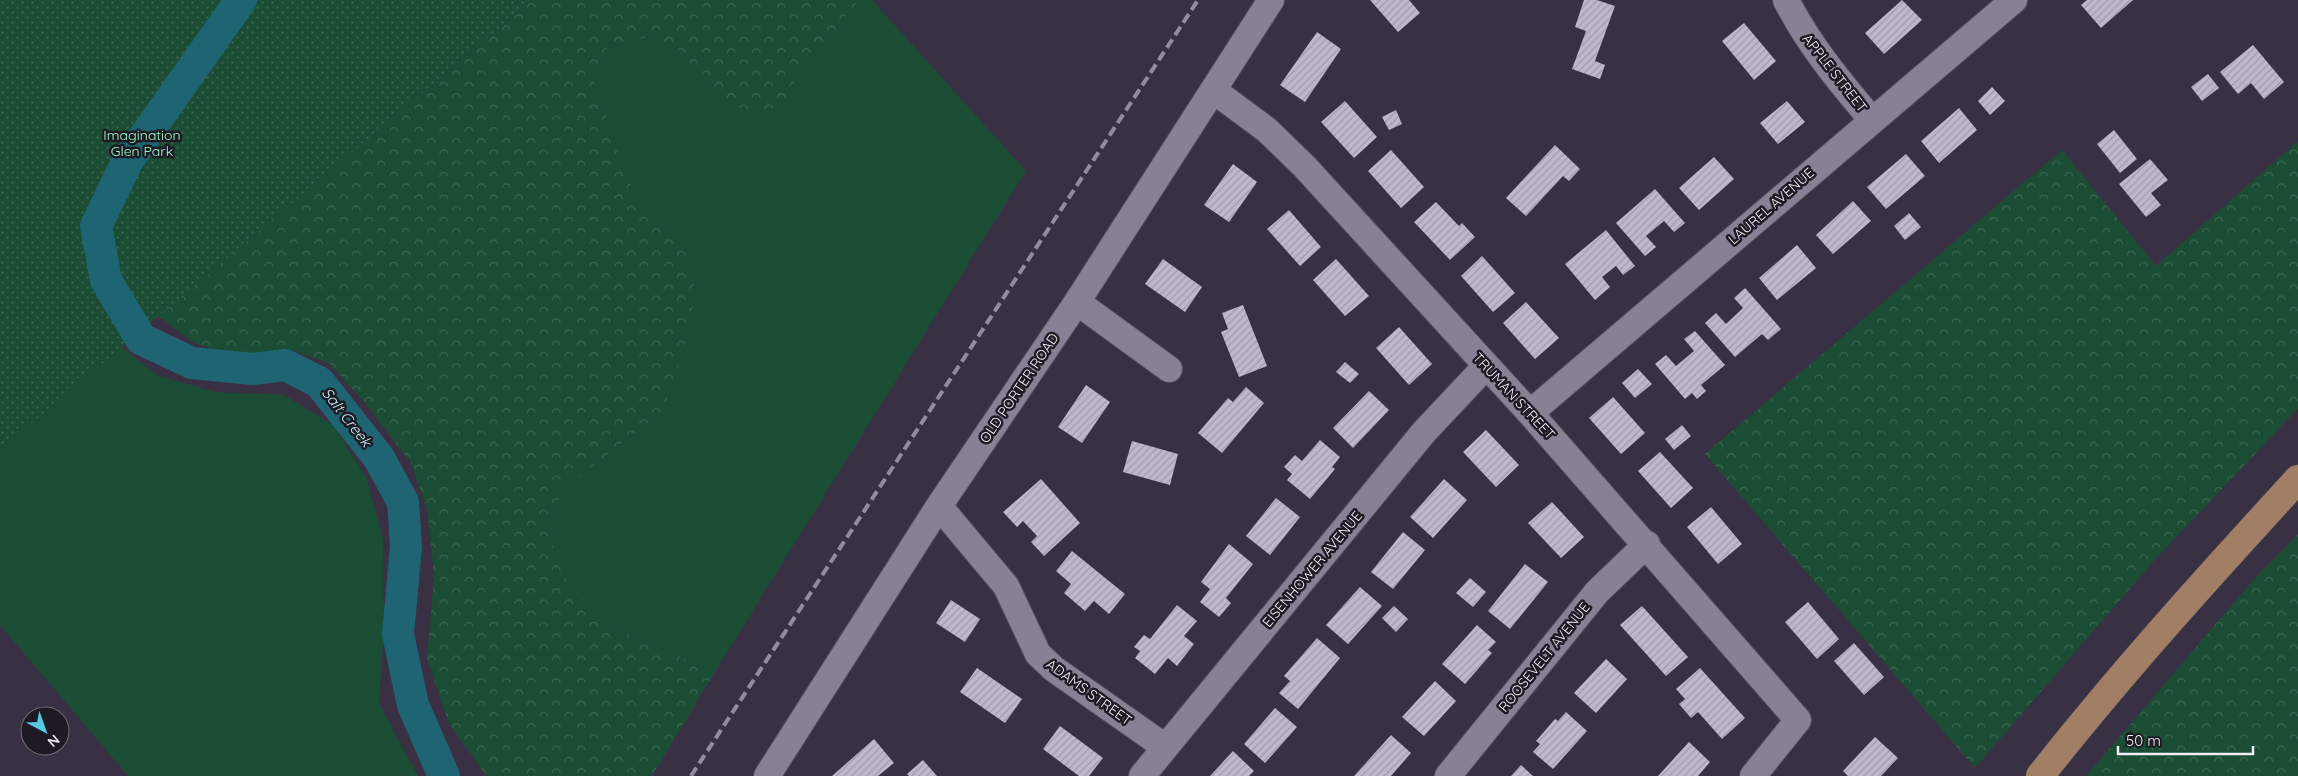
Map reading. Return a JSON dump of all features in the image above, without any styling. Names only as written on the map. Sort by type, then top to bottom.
[{"type":"main road","points":[[2040,776],[2100,699],[2228,554],[2298,479]]},
{"type":"street","name":"OLD PORTER ROAD","points":[[767,776],[939,506],[1077,302],[1271,0]]},
{"type":"street","name":"APPLE STREET","points":[[1786,0],[1801,30],[1828,68],[1872,120]]},
{"type":"street","name":"LAUREL AVENUE","points":[[1530,413],[2014,0]]},
{"type":"street","name":"TRUMAN STREET","points":[[1212,90],[1287,147],[1647,544],[1798,720],[1753,776]]},
{"type":"street","points":[[1077,302],[1169,369]]},
{"type":"street","name":"EISENHOWER AVENUE","points":[[1142,776],[1424,432],[1486,366]]},
{"type":"street","name":"ADAMS STREET","points":[[939,506],[1006,586],[1038,654],[1054,669],[1165,747]]},
{"type":"street","name":"ROOSEVELT AVENUE","points":[[1448,776],[1596,592],[1647,544]]},
{"type":"green space","points":[[0,0],[158,316],[0,450]]},
{"type":"green space","name":"Imagination Glen Park","points":[[0,0],[532,0],[0,450]]},
{"type":"green space","points":[[532,0],[859,0],[800,73],[781,104],[760,116],[720,99],[677,49],[650,36],[607,48],[591,74],[632,188],[685,252],[696,293],[686,342],[663,411],[562,490],[547,533],[568,582],[617,629],[715,672],[652,776],[487,776],[449,724],[427,658],[434,577],[427,509],[411,463],[365,403],[329,363],[291,350],[238,356],[194,343],[158,316]]},
{"type":"green space","points":[[859,0],[872,0],[1026,171],[715,672],[617,629],[568,582],[547,534],[562,490],[663,411],[686,342],[696,293],[685,252],[632,188],[591,74],[607,48],[650,36],[677,49],[720,99],[781,104],[800,73]]},
{"type":"green space","points":[[2298,141],[2298,409],[2160,554],[1975,768],[1705,454],[2062,150],[2156,266]]},
{"type":"green space","points":[[121,347],[159,376],[215,392],[284,395],[333,425],[366,477],[383,538],[384,629],[379,703],[418,776],[128,776],[0,625],[0,450]]},
{"type":"green space","points":[[2298,534],[2298,776],[2086,776],[2255,578]]},
{"type":"building","points":[[1370,0],[1409,0],[1420,13],[1398,32]]},
{"type":"building","points":[[1584,0],[1597,0],[1615,6],[1595,61],[1605,65],[1600,79],[1572,69],[1586,31],[1575,27]]},
{"type":"building","points":[[1902,0],[1922,20],[1884,54],[1865,33]]},
{"type":"building","points":[[2087,0],[2133,0],[2101,28],[2081,5]]},
{"type":"building","points":[[1744,23],[1776,61],[1754,80],[1722,41]]},
{"type":"building","points":[[1317,32],[1341,49],[1305,102],[1280,85]]},
{"type":"building","points":[[2253,45],[2284,82],[2264,99],[2251,83],[2238,94],[2220,72]]},
{"type":"building","points":[[2208,74],[2219,88],[2202,101],[2191,87]]},
{"type":"building","points":[[1992,87],[2005,101],[1990,115],[1978,101]]},
{"type":"building","points":[[1345,101],[1377,137],[1354,158],[1321,122]]},
{"type":"building","points":[[1787,101],[1805,122],[1778,144],[1760,123]]},
{"type":"building","points":[[1959,108],[1977,130],[1939,163],[1921,141]]},
{"type":"building","points":[[1396,110],[1402,124],[1389,130],[1382,117]]},
{"type":"building","points":[[2114,130],[2137,159],[2120,173],[2097,144]]},
{"type":"building","points":[[1555,145],[1580,169],[1569,181],[1563,176],[1526,216],[1506,198]]},
{"type":"building","points":[[1391,150],[1424,187],[1401,208],[1368,171]]},
{"type":"building","points":[[1906,154],[1925,176],[1886,209],[1867,187]]},
{"type":"building","points":[[1714,157],[1734,179],[1699,210],[1679,188]]},
{"type":"building","points":[[2150,159],[2168,180],[2151,193],[2161,205],[2146,217],[2119,184]]},
{"type":"building","points":[[1233,164],[1257,182],[1229,222],[1204,205]]},
{"type":"building","points":[[1655,189],[1685,223],[1674,232],[1664,221],[1646,236],[1656,247],[1645,256],[1616,223]]},
{"type":"building","points":[[1853,201],[1871,221],[1833,254],[1816,235]]},
{"type":"building","points":[[1436,202],[1459,226],[1462,223],[1475,237],[1450,260],[1414,222]]},
{"type":"building","points":[[1289,210],[1321,247],[1300,266],[1267,229]]},
{"type":"building","points":[[1909,213],[1921,227],[1905,240],[1894,226]]},
{"type":"building","points":[[1606,230],[1635,266],[1623,275],[1616,266],[1602,277],[1610,287],[1595,300],[1565,264]]},
{"type":"building","points":[[1797,245],[1816,268],[1777,300],[1759,278]]},
{"type":"building","points":[[1482,256],[1515,293],[1493,312],[1461,276]]},
{"type":"building","points":[[1163,259],[1202,287],[1185,312],[1145,284]]},
{"type":"building","points":[[1336,259],[1369,296],[1345,316],[1313,280]]},
{"type":"building","points":[[1745,288],[1781,329],[1768,340],[1762,334],[1735,357],[1705,323],[1716,313],[1726,324],[1743,308],[1734,298]]},
{"type":"building","points":[[1526,302],[1559,338],[1535,359],[1503,323]]},
{"type":"building","points":[[1243,305],[1267,366],[1239,377],[1221,332],[1228,329],[1222,313]]},
{"type":"building","points":[[1399,327],[1432,364],[1409,385],[1376,348]]},
{"type":"building","points":[[1695,331],[1725,365],[1701,385],[1706,391],[1697,399],[1692,393],[1685,399],[1655,364],[1666,355],[1676,366],[1694,351],[1684,339]]},
{"type":"building","points":[[1345,362],[1359,374],[1350,383],[1336,372]]},
{"type":"building","points":[[1638,369],[1652,384],[1635,398],[1622,383]]},
{"type":"building","points":[[1086,385],[1110,402],[1082,443],[1058,427]]},
{"type":"building","points":[[1246,387],[1264,403],[1222,453],[1198,433],[1228,398],[1233,402]]},
{"type":"building","points":[[1369,391],[1389,410],[1353,448],[1333,428]]},
{"type":"building","points":[[1613,397],[1645,433],[1621,454],[1589,418]]},
{"type":"building","points":[[1682,425],[1691,436],[1674,450],[1665,439]]},
{"type":"building","points":[[1486,430],[1519,465],[1496,487],[1463,452]]},
{"type":"building","points":[[1320,440],[1340,457],[1332,467],[1335,469],[1310,499],[1287,480],[1292,474],[1284,467],[1295,455],[1302,461]]},
{"type":"building","points":[[1132,441],[1178,454],[1170,485],[1123,472]]},
{"type":"building","points":[[1660,452],[1693,488],[1671,508],[1638,471]]},
{"type":"building","points":[[1041,479],[1080,523],[1044,556],[1031,542],[1037,536],[1023,521],[1017,527],[1003,512]]},
{"type":"building","points":[[1444,479],[1467,500],[1433,538],[1410,517]]},
{"type":"building","points":[[1276,498],[1300,517],[1270,555],[1246,536]]},
{"type":"building","points":[[1552,502],[1584,537],[1561,558],[1528,523]]},
{"type":"building","points":[[1711,507],[1742,544],[1718,564],[1687,527]]},
{"type":"building","points":[[1403,532],[1425,550],[1393,589],[1371,572]]},
{"type":"building","points":[[1229,544],[1253,564],[1226,598],[1231,603],[1219,617],[1200,602],[1210,589],[1201,582]]},
{"type":"building","points":[[1072,551],[1125,594],[1109,614],[1094,601],[1085,611],[1064,593],[1071,584],[1056,571]]},
{"type":"building","points":[[1525,564],[1548,582],[1510,629],[1488,611]]},
{"type":"building","points":[[1470,578],[1486,592],[1473,607],[1456,593]]},
{"type":"building","points":[[1360,587],[1382,606],[1348,644],[1326,625]]},
{"type":"building","points":[[951,600],[980,619],[965,642],[936,623]]},
{"type":"building","points":[[1808,602],[1839,639],[1817,659],[1785,622]]},
{"type":"building","points":[[1177,605],[1197,621],[1184,636],[1194,644],[1177,666],[1168,658],[1155,674],[1135,658],[1140,651],[1134,647],[1144,635],[1150,639]]},
{"type":"building","points":[[1394,606],[1408,619],[1396,632],[1382,618]]},
{"type":"building","points":[[1642,606],[1688,657],[1666,676],[1620,625]]},
{"type":"building","points":[[1477,625],[1496,642],[1488,650],[1492,653],[1465,684],[1442,664]]},
{"type":"building","points":[[1317,638],[1340,658],[1298,709],[1279,693],[1290,681],[1284,676]]},
{"type":"building","points":[[1854,643],[1884,677],[1864,695],[1834,661]]},
{"type":"building","points":[[1606,659],[1627,679],[1596,713],[1574,693]]},
{"type":"building","points":[[977,668],[1022,699],[1005,723],[960,692]]},
{"type":"building","points":[[1700,668],[1745,718],[1722,739],[1698,712],[1691,718],[1679,704],[1685,699],[1676,689]]},
{"type":"building","points":[[1435,681],[1456,701],[1424,736],[1402,717]]},
{"type":"building","points":[[1275,708],[1297,727],[1265,763],[1244,744]]},
{"type":"building","points":[[1566,712],[1587,731],[1553,769],[1533,752],[1540,744],[1536,741],[1555,719],[1558,721]]},
{"type":"building","points":[[1060,726],[1103,758],[1089,776],[1079,776],[1043,749]]},
{"type":"building","points":[[1391,735],[1411,753],[1391,776],[1354,776]]},
{"type":"building","points":[[1875,737],[1898,758],[1881,776],[1848,776],[1843,771]]},
{"type":"building","points":[[874,739],[894,763],[878,776],[832,776]]},
{"type":"building","points":[[1689,742],[1710,762],[1698,776],[1658,776]]},
{"type":"building","points":[[1233,751],[1254,771],[1249,776],[1210,776]]},
{"type":"building","points":[[923,760],[937,776],[909,776],[907,774]]},
{"type":"building","points":[[1521,765],[1533,776],[1511,776]]},
{"type":"waterway","name":"Salt Creek","points":[[241,0],[128,160],[96,226],[106,280],[141,339],[192,363],[253,369],[285,365],[319,382],[379,458],[403,502],[406,546],[398,634],[413,705],[444,776]]},
{"type":"railway","points":[[691,776],[1198,0]]}]
